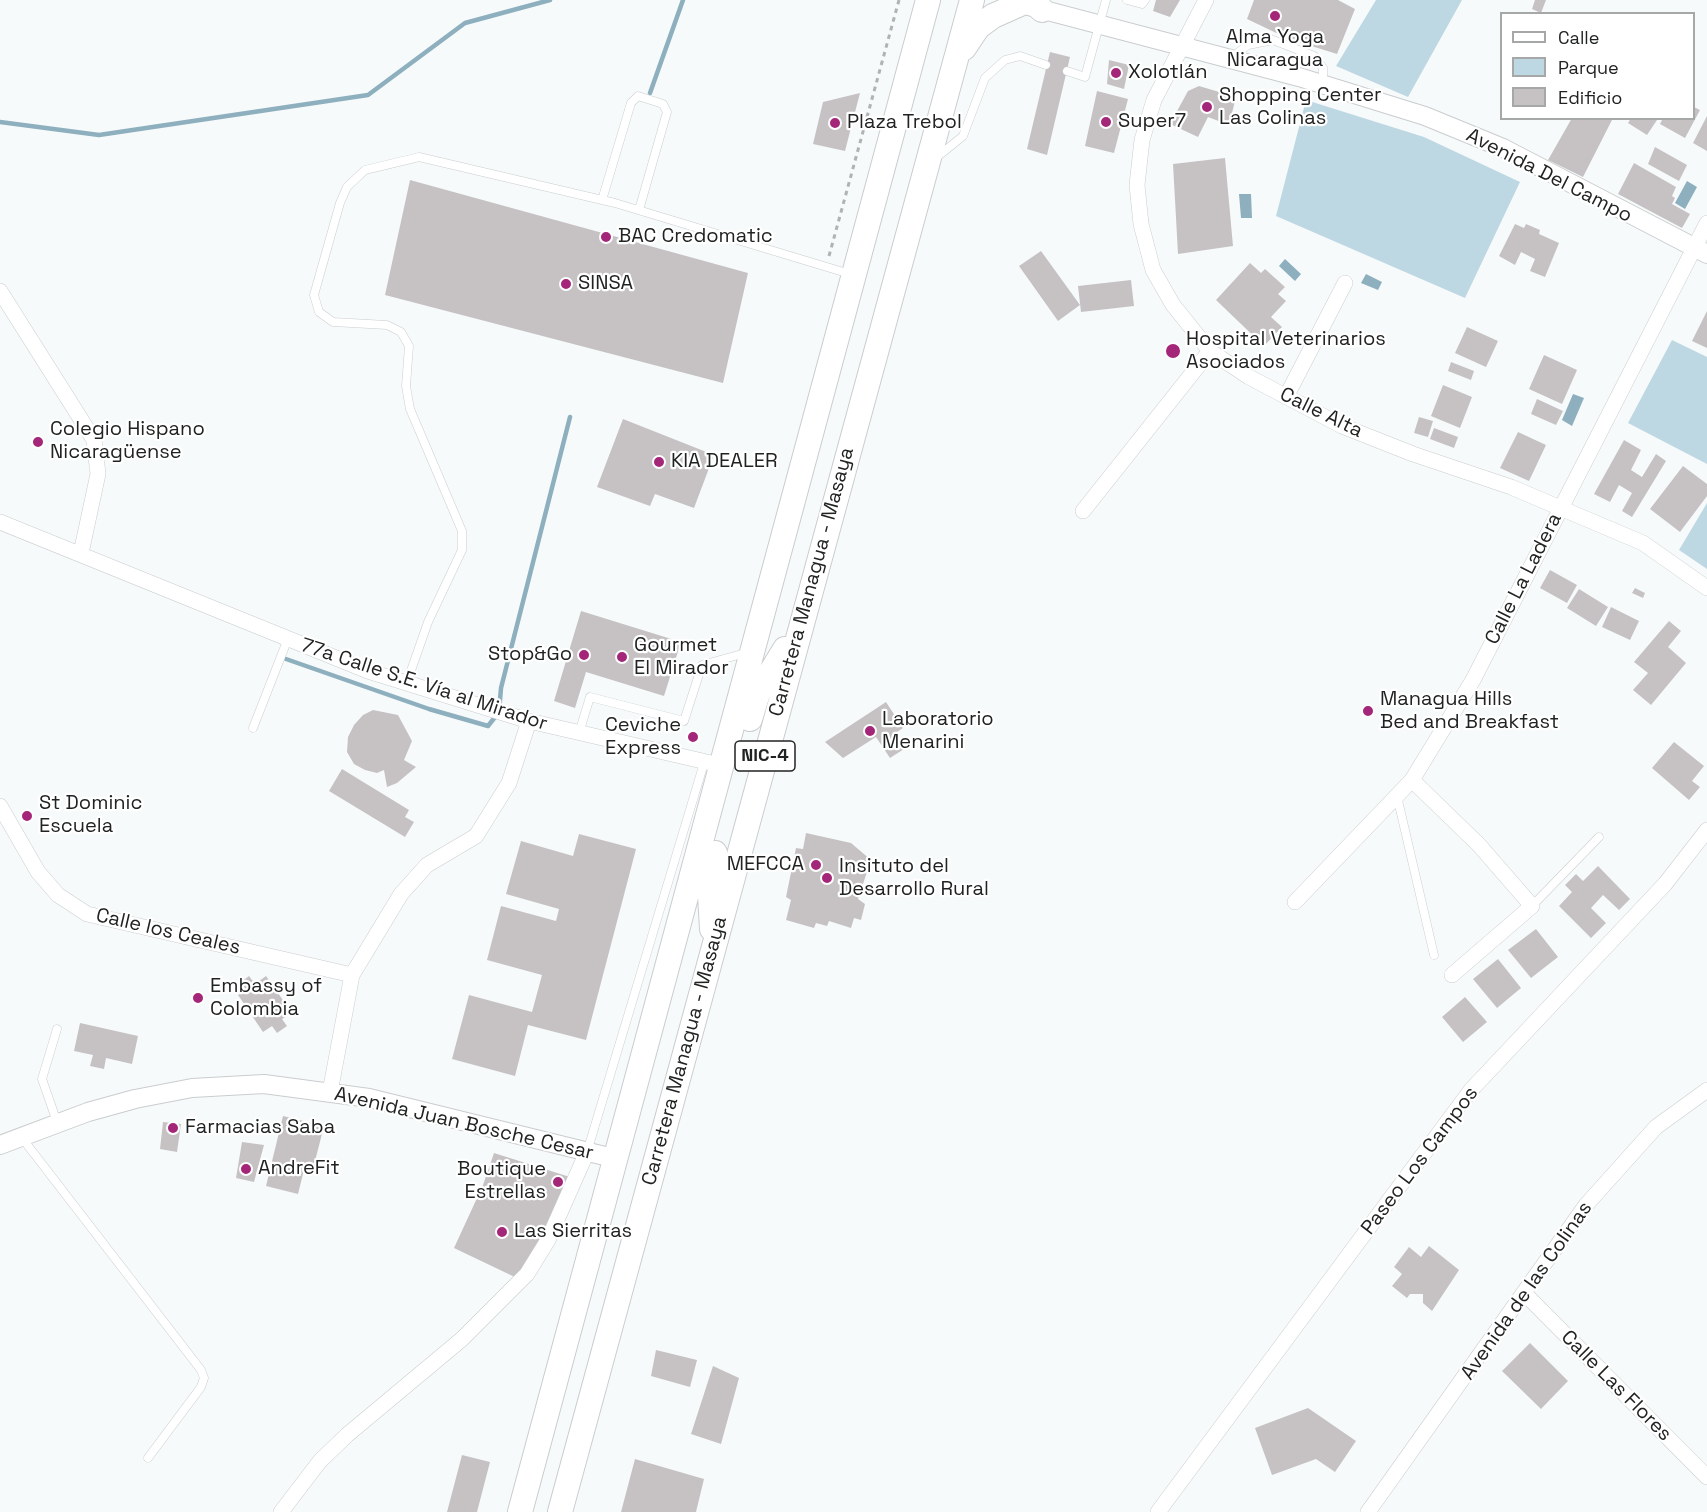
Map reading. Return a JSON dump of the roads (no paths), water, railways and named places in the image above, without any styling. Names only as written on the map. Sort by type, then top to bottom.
[{"type":"highway","name":"Carretera Managua - Masaya","points":[[520,1512],[616,1159],[714,765],[753,651],[928,0]]},
{"type":"highway","points":[[890,142],[913,102],[940,11],[948,0]]},
{"type":"highway","name":"Carretera Managua - Masaya","points":[[560,1512],[798,630],[972,0]]},
{"type":"highway","points":[[955,63],[978,27],[993,16],[1025,3]]},
{"type":"highway","points":[[715,940],[709,919],[709,878],[728,794],[714,765],[738,756],[758,693],[798,630]]},
{"type":"street","name":"Calle Alta","points":[[1206,0],[1154,100],[1142,141],[1137,185],[1141,224],[1153,270],[1173,305],[1210,351],[1249,377],[1342,426],[1413,454],[1511,487],[1643,543],[1707,588]]},
{"type":"street","name":"Avenida Del Campo","points":[[1025,3],[1323,85],[1425,116],[1503,148],[1701,251]]},
{"type":"street","name":"Calle La Ladera","points":[[1295,903],[1396,794],[1413,780],[1473,680],[1560,508],[1701,251],[1707,223]]},
{"type":"street","points":[[1286,397],[1345,283]]},
{"type":"street","points":[[0,291],[94,440],[98,474],[81,553]]},
{"type":"street","points":[[1083,511],[1210,351]]},
{"type":"street","name":"77a Calle S.E. Vía al Mirador","points":[[0,522],[81,553],[287,641],[368,672],[529,721],[714,765]]},
{"type":"street","points":[[330,1092],[352,975],[401,894],[428,865],[476,836],[509,783],[529,721]]},
{"type":"street","points":[[1413,780],[1479,845],[1532,906],[1452,975]]},
{"type":"street","name":"Calle los Ceales","points":[[0,806],[38,872],[58,895],[87,914],[352,975]]},
{"type":"street","name":"Paseo Los Campos","points":[[1158,1512],[1471,1090],[1665,884],[1707,830]]},
{"type":"street","name":"Avenida Juan Bosche Cesar","points":[[0,1145],[135,1099],[192,1088],[264,1084],[369,1098],[616,1159]]},
{"type":"street","name":"Avenida de las Colinas","points":[[1368,1512],[1587,1205],[1656,1127],[1707,1090]]},
{"type":"street","points":[[281,1512],[334,1448],[462,1339],[528,1274],[548,1240],[587,1152]]},
{"type":"street","name":"Calle Las Flores","points":[[1525,1294],[1707,1478]]},
{"type":"lane","points":[[1067,71],[1085,76],[1106,0]]},
{"type":"lane","points":[[1127,0],[1142,4],[1145,0]]},
{"type":"lane","points":[[1229,60],[1248,45],[1273,40],[1314,56],[1323,68],[1323,85]]},
{"type":"lane","points":[[927,165],[963,135],[986,78],[1005,60],[1020,56],[1046,65]]},
{"type":"lane","points":[[602,200],[631,103],[639,96],[663,104],[667,112],[639,210]]},
{"type":"lane","points":[[407,682],[428,622],[462,549],[462,531],[410,409],[406,386],[410,345],[402,332],[387,325],[333,322],[319,312],[314,295],[340,202],[347,187],[365,170],[419,158],[602,200],[855,275]]},
{"type":"lane","points":[[253,728],[287,641]]},
{"type":"lane","points":[[579,733],[590,696],[684,720],[702,665],[753,651]]},
{"type":"lane","points":[[587,1152],[714,765]]},
{"type":"lane","points":[[1396,794],[1434,955]]},
{"type":"lane","points":[[1532,906],[1599,837]]},
{"type":"lane","points":[[57,1029],[42,1079],[58,1124]]},
{"type":"lane","points":[[26,1135],[201,1370],[204,1378],[201,1387],[148,1458]]},
{"type":"waterway","points":[[0,122],[99,135],[368,95],[465,23],[550,0]]},
{"type":"waterway","points":[[650,93],[683,0]]},
{"type":"waterway","points":[[286,659],[429,709],[488,726],[499,712],[501,688],[570,417]]},
{"type":"place","name":"Alma Yoga Nicaragua","points":[[1275,16]]},
{"type":"place","name":"Xolotlán","points":[[1116,73]]},
{"type":"place","name":"Shopping Center Las Colinas","points":[[1207,107]]},
{"type":"place","name":"Super7","points":[[1106,122]]},
{"type":"place","name":"Plaza Trebol","points":[[835,123]]},
{"type":"place","name":"BAC Credomatic","points":[[606,237]]},
{"type":"place","name":"SINSA","points":[[566,284]]},
{"type":"place","name":"Hospital Veterinarios Asociados","points":[[1173,351]]},
{"type":"place","name":"Colegio Hispano Nicaragüense","points":[[38,442]]},
{"type":"place","name":"KIA DEALER","points":[[659,462]]},
{"type":"place","name":"Stop&Go","points":[[584,655]]},
{"type":"place","name":"Gourmet El Mirador","points":[[622,657]]},
{"type":"place","name":"Managua Hills Bed and Breakfast","points":[[1368,711]]},
{"type":"place","name":"Laboratorio Menarini","points":[[870,731]]},
{"type":"place","name":"Ceviche Express","points":[[693,737]]},
{"type":"place","name":"St Dominic Escuela","points":[[27,816]]},
{"type":"place","name":"MEFCCA","points":[[816,865]]},
{"type":"place","name":"Insituto del Desarrollo Rural","points":[[827,878]]},
{"type":"place","name":"Embassy of Colombia","points":[[198,998]]},
{"type":"place","name":"Farmacias Saba","points":[[173,1128]]},
{"type":"place","name":"AndreFit","points":[[246,1169]]},
{"type":"place","name":"Boutique Estrellas","points":[[558,1182]]},
{"type":"place","name":"Las Sierritas","points":[[502,1232]]}]
